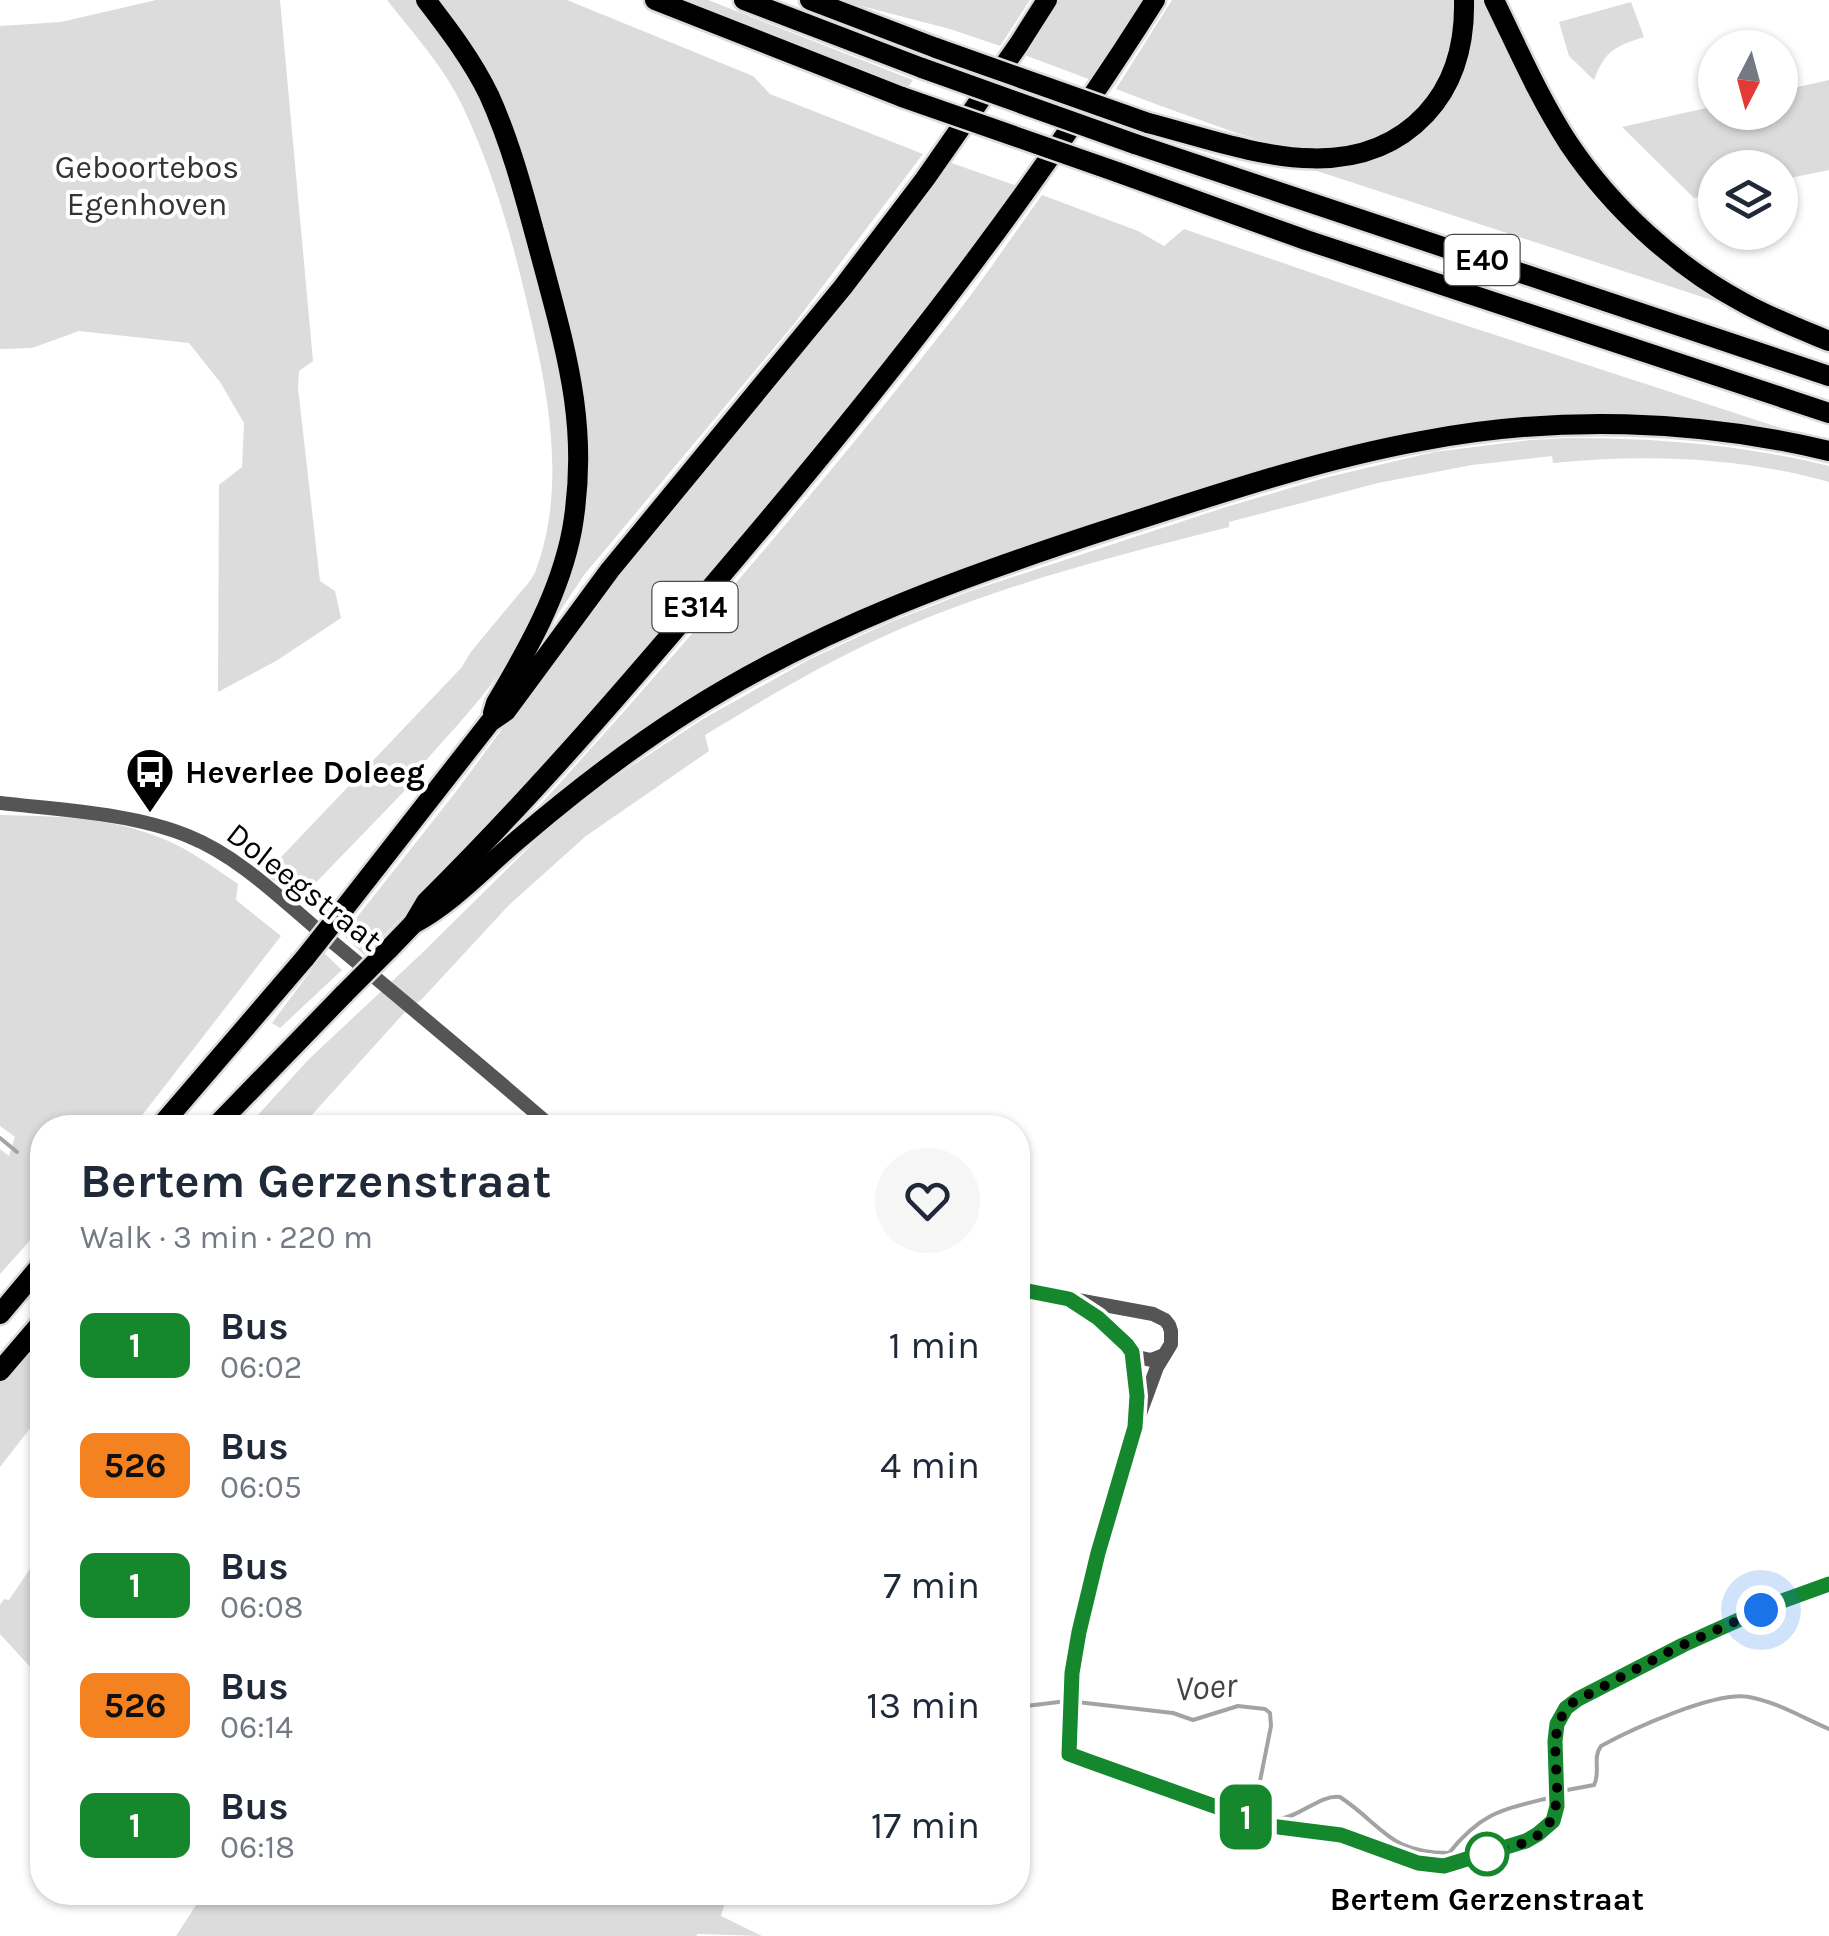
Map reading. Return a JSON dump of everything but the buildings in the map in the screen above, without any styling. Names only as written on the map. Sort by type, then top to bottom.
[{"type":"highway","points":[[426,0],[455,37],[488,93],[507,139],[564,341],[578,418],[576,502],[560,576],[530,646],[496,703],[490,722]]},
{"type":"highway","name":"E40","points":[[655,0],[902,97],[1306,240],[1829,414]]},
{"type":"highway","name":"E40","points":[[744,0],[1135,144],[1829,376]]},
{"type":"highway","points":[[810,0],[1148,122],[1300,159],[1338,159],[1368,152],[1398,138],[1433,106],[1450,80],[1461,47],[1464,0]]},
{"type":"highway","name":"E314","points":[[171,1115],[305,958],[490,722],[506,711],[610,570],[843,287],[925,179],[1047,0]]},
{"type":"highway","name":"E314","points":[[227,1115],[413,924],[426,902],[605,713],[791,493],[920,336],[1022,199],[1155,0]]},
{"type":"highway","points":[[1494,0],[1537,90],[1569,144],[1622,208],[1696,272],[1742,302],[1829,340]]},
{"type":"highway","points":[[413,924],[438,911],[615,761],[706,701],[850,624],[946,584],[1036,553],[1316,466],[1462,434],[1540,425],[1607,424],[1722,431],[1829,450]]},
{"type":"highway","points":[[0,1314],[30,1278]]},
{"type":"highway","points":[[0,1371],[30,1336]]},
{"type":"street","name":"Doleegstraat","points":[[0,802],[130,820],[178,832],[210,846],[255,878],[538,1115]]},
{"type":"street","points":[[1030,1291],[1159,1316],[1169,1325],[1171,1344],[1155,1372],[1135,1427],[1098,1553],[1072,1673],[1069,1754],[1270,1826],[1353,1838],[1418,1863],[1458,1863],[1530,1840],[1553,1821],[1557,1806],[1555,1741],[1557,1724],[1566,1708],[1683,1645],[1829,1584]]},
{"type":"street","points":[[1069,1299],[1098,1318],[1144,1360],[1164,1355]]},
{"type":"street","points":[[1135,1427],[1137,1396],[1126,1338],[1129,1325],[1146,1314]]},
{"type":"green space","name":"Geboortebos Egenhoven","points":[[156,0],[280,0],[313,361],[299,371],[298,388],[320,581],[335,591],[341,618],[276,661],[218,692],[219,485],[242,467],[244,423],[220,382],[189,343],[79,331],[32,348],[0,349],[0,26],[61,22]]},
{"type":"green space","points":[[387,0],[413,0],[437,32],[473,87],[501,152],[559,370],[568,436],[566,497],[545,584],[520,640],[499,674],[422,765],[418,777],[299,900],[265,874],[462,667],[529,582],[536,570],[551,505],[551,438],[542,372],[501,205],[455,91]]},
{"type":"green space","points":[[434,0],[567,0],[753,76],[770,94],[923,154],[794,324],[584,575],[546,632],[583,517],[588,431],[583,386],[526,179]]},
{"type":"green space","points":[[682,0],[708,0],[913,80],[908,87]]},
{"type":"green space","points":[[838,0],[1030,0],[1000,46]]},
{"type":"green space","points":[[1058,0],[1142,0],[1091,80],[1022,54]]},
{"type":"green space","points":[[1172,0],[1452,0],[1452,29],[1442,70],[1418,107],[1394,128],[1368,141],[1342,148],[1315,149],[1259,140],[1116,89]]},
{"type":"green space","points":[[1472,0],[1484,0],[1519,73],[1667,261],[1721,303],[1314,170],[1363,162],[1389,153],[1408,142],[1440,112],[1463,74],[1469,53]]},
{"type":"green space","points":[[1631,2],[1644,37],[1613,51],[1594,80],[1569,56],[1559,22]]},
{"type":"green space","points":[[1829,80],[1829,170],[1798,176],[1798,150],[1698,150],[1698,197],[1694,198],[1622,127],[1698,110],[1698,130],[1798,130],[1798,87]]},
{"type":"green space","points":[[946,161],[1017,186],[909,331],[794,474],[562,749],[364,955],[343,935],[455,793],[572,634]]},
{"type":"green space","points":[[1042,195],[1138,231],[1164,246],[1184,229],[1805,436],[1696,420],[1581,413],[1441,429],[967,568],[610,754],[531,815],[696,630],[855,441],[958,312]]},
{"type":"green space","points":[[1636,439],[1733,448],[1829,466],[1829,482],[1761,467],[1692,460],[1553,463],[1552,456],[1472,465],[1378,483],[1229,522],[1229,527],[994,593],[903,628],[820,668],[705,735],[709,751],[586,836],[509,905],[312,1115],[258,1115],[309,1059],[551,826],[612,779],[703,719],[810,659],[970,591],[1226,507],[1434,452],[1531,440]]},
{"type":"green space","points":[[0,815],[99,821],[138,830],[167,840],[238,884],[236,900],[281,936],[142,1115],[30,1115],[30,1240],[0,1274],[0,1149],[9,1156],[15,1137],[0,1126]]},
{"type":"green space","points":[[324,953],[342,970],[280,1028],[272,1023]]},
{"type":"green space","points":[[30,1341],[30,1428],[0,1467],[0,1365]]},
{"type":"green space","points":[[30,1569],[30,1667],[0,1634],[0,1605],[4,1599],[9,1600]]},
{"type":"green space","points":[[196,1905],[724,1905],[721,1916],[762,1936],[698,1934],[176,1936]]},
{"type":"waterway","name":"Voer","points":[[0,1138],[17,1152]]},
{"type":"waterway","name":"Voer","points":[[1567,1790],[1594,1785],[1601,1746],[1652,1721],[1716,1700],[1759,1699],[1829,1729]]},
{"type":"waterway","name":"Voer","points":[[1030,1706],[1067,1701]]},
{"type":"waterway","name":"Voer","points":[[1077,1702],[1173,1713],[1193,1720],[1238,1706],[1265,1709],[1270,1713],[1271,1726],[1256,1801],[1265,1813],[1285,1818],[1340,1797],[1399,1843],[1428,1852],[1449,1853],[1482,1821],[1548,1798]]},
{"type":"bus line","name":"1","points":[[1030,1291],[1069,1299],[1098,1318],[1132,1352],[1137,1396],[1135,1427],[1098,1553],[1072,1673],[1069,1754],[1088,1761],[1270,1826],[1353,1838],[1427,1865],[1458,1863],[1530,1840],[1553,1821],[1557,1806],[1555,1741],[1557,1724],[1566,1708],[1683,1645],[1829,1584]]},
{"type":"place","name":"Heverlee Doleeg","points":[[150,814]]},
{"type":"place","name":"Bertem Gerzenstraat","points":[[1487,1854]]},
{"type":"route","points":[[1487,1854],[1530,1840],[1553,1821],[1557,1806],[1557,1724],[1572,1703],[1674,1649],[1761,1610]]}]
